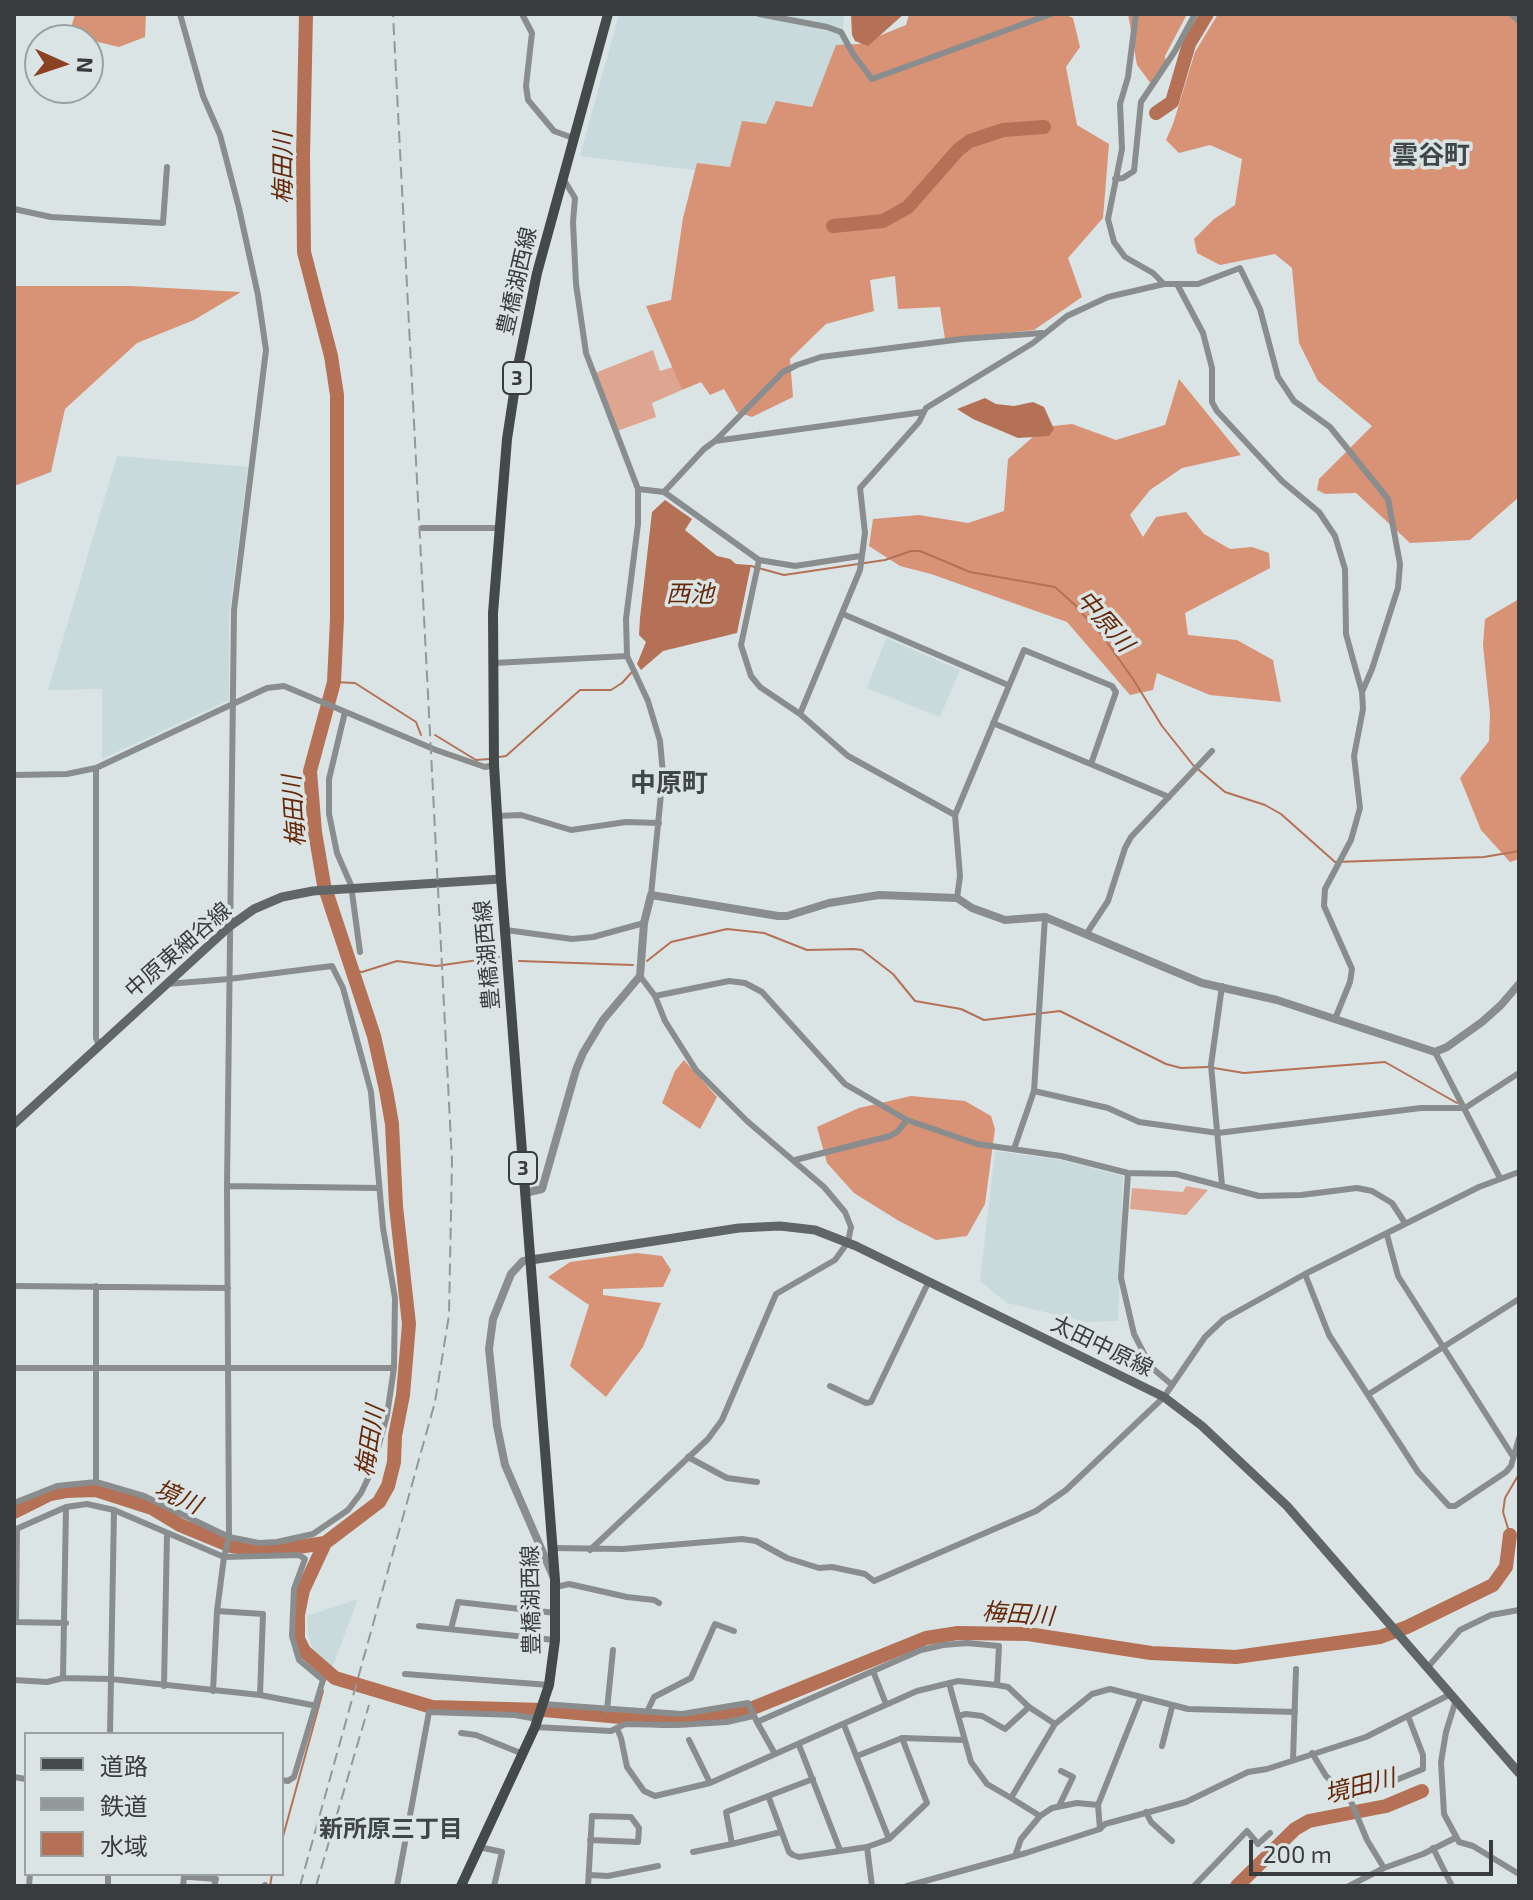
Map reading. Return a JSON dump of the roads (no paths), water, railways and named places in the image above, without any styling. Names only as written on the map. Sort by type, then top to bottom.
[{"type":"main road","name":"豊橋湖西線","points":[[461,1886],[539,1714],[549,1685],[555,1640],[556,1584],[497,816],[493,613],[507,439],[519,361],[537,273],[608,14]]},
{"type":"main road","name":"中原東細谷線","points":[[14,1124],[230,926],[254,909],[282,897],[313,891],[501,879]]},
{"type":"main road","name":"太田中原線","points":[[531,1260],[748,1227],[780,1226],[815,1230],[848,1242],[1164,1397],[1202,1426],[1287,1506],[1519,1773]]},
{"type":"street","points":[[180,14],[203,96],[220,135],[239,208],[258,295],[266,350],[234,610],[227,1186],[229,1537],[217,1611],[213,1691]]},
{"type":"street","points":[[522,14],[532,33],[526,86],[528,100],[554,131],[573,138]]},
{"type":"street","points":[[759,14],[841,32],[872,79],[1051,14]]},
{"type":"street","points":[[1136,14],[1128,77],[1120,104],[1122,149],[1108,219],[1114,242],[1125,257],[1153,273],[1164,284]]},
{"type":"street","points":[[1115,179],[1134,171],[1141,102],[1195,14]]},
{"type":"street","points":[[14,209],[51,217],[163,223],[167,167]]},
{"type":"street","points":[[525,1193],[542,1189],[583,1053],[603,1020],[640,976],[663,774],[660,741],[648,701],[627,656],[626,619],[638,524],[638,489],[586,353],[576,284],[575,198],[562,178]]},
{"type":"street","points":[[715,441],[923,412],[1033,343],[1067,316],[1108,297],[1164,284],[1198,284],[1240,268],[1260,309],[1278,377],[1294,401],[1330,427],[1388,499],[1400,564],[1398,588],[1362,692]]},
{"type":"street","points":[[1177,284],[1203,333],[1212,368],[1212,402],[1217,411],[1282,481],[1319,512],[1335,536],[1345,569],[1346,634],[1362,692],[1363,709],[1354,756],[1360,808],[1351,840],[1325,889],[1324,906],[1352,969],[1335,1019]]},
{"type":"street","points":[[664,492],[783,372],[821,357],[962,339],[1042,333]]},
{"type":"street","points":[[800,714],[860,569],[865,533],[860,488],[919,422],[923,412]]},
{"type":"street","points":[[638,489],[664,492],[758,561],[795,566],[860,558]]},
{"type":"street","points":[[422,528],[499,528]]},
{"type":"street","points":[[758,561],[741,645],[751,676],[760,687],[800,714],[848,756],[955,815]]},
{"type":"street","points":[[843,614],[1008,685]]},
{"type":"street","points":[[957,898],[960,866],[955,815],[1024,650],[1112,686],[1116,692],[1091,764]]},
{"type":"street","points":[[494,663],[627,656]]},
{"type":"street","points":[[14,775],[67,774],[96,768],[267,688],[284,686],[473,763],[485,767],[494,759]]},
{"type":"street","points":[[343,711],[329,779],[329,814],[337,853],[350,889],[360,952]]},
{"type":"street","points":[[993,723],[1169,797]]},
{"type":"street","points":[[1087,933],[1108,901],[1131,837],[1212,751]]},
{"type":"street","points":[[96,768],[96,1038],[99,1045]]},
{"type":"street","points":[[497,816],[521,815],[571,830],[626,822],[659,823]]},
{"type":"street","points":[[651,895],[787,916],[829,903],[879,895],[957,898],[972,908],[1005,920],[1045,917],[1202,983],[1277,1000],[1435,1052],[1482,1022],[1519,984]]},
{"type":"street","points":[[1014,1149],[1034,1091],[1045,917]]},
{"type":"street","points":[[506,930],[572,939],[593,937],[644,923]]},
{"type":"street","points":[[14,1503],[57,1486],[96,1482],[144,1496],[229,1537],[259,1543],[293,1540],[322,1529],[348,1510],[372,1470],[387,1415],[394,1368],[395,1298],[379,1188],[371,1092],[343,988],[332,966],[165,985]]},
{"type":"street","points":[[590,1550],[708,1439],[722,1420],[776,1294],[787,1285],[828,1265],[848,1242],[851,1227],[845,1212],[824,1187],[747,1121],[696,1070],[665,1021],[655,996],[640,976]]},
{"type":"street","points":[[655,996],[729,981],[745,983],[762,992],[845,1084],[907,1120],[977,1144],[1061,1156],[1128,1173],[1176,1174],[1259,1196],[1301,1195],[1357,1188],[1372,1191],[1392,1203],[1405,1223]]},
{"type":"street","points":[[1222,986],[1211,1067],[1222,1185]]},
{"type":"street","points":[[1435,1052],[1500,1178]]},
{"type":"street","points":[[1034,1091],[1108,1108],[1139,1122],[1218,1133],[1421,1108],[1465,1108],[1519,1073]]},
{"type":"street","points":[[795,1160],[890,1136],[907,1120]]},
{"type":"street","points":[[551,1548],[590,1550],[742,1539],[756,1541],[787,1558],[819,1568],[832,1567],[865,1574],[874,1581],[1036,1511],[1066,1490],[1164,1397],[1205,1337],[1224,1319],[1405,1223],[1519,1172]]},
{"type":"street","points":[[1128,1173],[1121,1278],[1134,1334],[1151,1367],[1171,1384]]},
{"type":"street","points":[[227,1186],[379,1188]]},
{"type":"street","points":[[1387,1235],[1398,1276],[1512,1455]]},
{"type":"street","points":[[531,1260],[523,1261],[511,1274],[493,1319],[489,1349],[497,1426],[505,1465],[556,1584],[659,1603]]},
{"type":"street","points":[[1305,1274],[1329,1335],[1418,1472],[1449,1506],[1455,1506],[1506,1472],[1511,1466],[1519,1438]]},
{"type":"street","points":[[830,1386],[866,1403],[871,1402],[928,1283]]},
{"type":"street","points":[[14,1286],[228,1288]]},
{"type":"street","points":[[96,1286],[96,1482]]},
{"type":"street","points":[[1369,1394],[1519,1299]]},
{"type":"street","points":[[14,1368],[394,1368]]},
{"type":"street","points":[[688,1457],[727,1478],[757,1482]]},
{"type":"street","points":[[66,1623],[15,1622],[15,1529],[66,1507],[87,1504],[114,1510],[224,1557],[299,1555],[305,1559],[294,1589],[292,1636],[299,1660],[323,1680],[294,1777],[284,1780]]},
{"type":"street","points":[[63,1678],[66,1507]]},
{"type":"street","points":[[110,1732],[114,1510]]},
{"type":"street","points":[[164,1686],[167,1534]]},
{"type":"street","points":[[451,1629],[458,1602],[556,1613]]},
{"type":"street","points":[[1428,1667],[1460,1630],[1491,1615],[1519,1610]]},
{"type":"street","points":[[217,1611],[263,1614],[260,1695]]},
{"type":"street","points":[[647,1712],[654,1697],[691,1678],[715,1624],[734,1631]]},
{"type":"street","points":[[419,1626],[555,1640]]},
{"type":"street","points":[[539,1714],[611,1731],[625,1724],[727,1722],[754,1717],[921,1650],[943,1645],[999,1646],[997,1685]]},
{"type":"street","points":[[607,1710],[613,1650]]},
{"type":"street","points":[[1293,1760],[1296,1669]]},
{"type":"street","points":[[873,1671],[886,1704]]},
{"type":"street","points":[[405,1674],[549,1685]]},
{"type":"street","points":[[14,1680],[111,1679],[260,1695],[317,1706]]},
{"type":"street","points":[[617,1728],[627,1767],[647,1794],[655,1796],[710,1783],[917,1691],[949,1683],[968,1681],[1008,1687],[1029,1707],[1055,1724]]},
{"type":"street","points":[[949,1683],[971,1762],[987,1784],[1040,1816]]},
{"type":"street","points":[[1011,1798],[1055,1724],[1099,1691],[1110,1689],[1172,1707],[1295,1712]]},
{"type":"street","points":[[1100,1829],[1098,1805],[1141,1697]]},
{"type":"street","points":[[907,1886],[1015,1856],[1100,1829],[1105,1824],[1186,1802],[1248,1772],[1267,1769],[1366,1737],[1454,1697]]},
{"type":"street","points":[[1454,1697],[1440,1780],[1444,1814],[1455,1838],[1519,1874]]},
{"type":"street","points":[[397,1886],[429,1712],[515,1715],[607,1710],[682,1714],[748,1703],[775,1754]]},
{"type":"street","points":[[958,1716],[974,1714],[1005,1729],[1029,1707]]},
{"type":"street","points":[[1162,1746],[1172,1707]]},
{"type":"street","points":[[1350,1799],[1423,1769],[1424,1759],[1408,1716]]},
{"type":"street","points":[[844,1725],[889,1839]]},
{"type":"street","points":[[461,1733],[476,1735],[523,1754]]},
{"type":"street","points":[[857,1756],[902,1738],[964,1740]]},
{"type":"street","points":[[769,1798],[789,1852],[799,1857],[867,1847],[889,1839],[927,1803],[902,1738]]},
{"type":"street","points":[[689,1740],[710,1783]]},
{"type":"street","points":[[799,1745],[840,1850]]},
{"type":"street","points":[[1312,1753],[1326,1776],[1350,1799],[1367,1840],[1384,1868]]},
{"type":"street","points":[[1059,1806],[1073,1777],[1061,1771]]},
{"type":"street","points":[[732,1844],[726,1812],[813,1779]]},
{"type":"street","points":[[1015,1856],[1021,1839],[1040,1816],[1059,1806],[1077,1803],[1098,1805]]},
{"type":"street","points":[[1146,1812],[1151,1822],[1172,1841]]},
{"type":"street","points":[[588,1886],[590,1840],[592,1816],[631,1817],[639,1828],[638,1842],[590,1840]]},
{"type":"street","points":[[1194,1886],[1247,1831],[1258,1844],[1270,1833]]},
{"type":"street","points":[[693,1852],[781,1832]]},
{"type":"street","points":[[1349,1886],[1455,1838]]},
{"type":"street","points":[[479,1847],[502,1852],[494,1886]]},
{"type":"street","points":[[867,1847],[872,1886]]},
{"type":"street","points":[[1433,1848],[1452,1886]]},
{"type":"street","points":[[589,1875],[608,1876],[658,1866]]},
{"type":"street","points":[[183,1886],[184,1877],[190,1877],[216,1879],[214,1886]]},
{"type":"water","points":[[851,14],[904,14],[868,46],[855,41]]},
{"type":"water","points":[[985,398],[996,404],[1014,406],[1033,402],[1044,407],[1054,429],[1049,436],[1018,438],[957,409]]},
{"type":"water","name":"西池","points":[[665,500],[692,519],[685,530],[717,556],[736,564],[751,565],[737,633],[663,651],[641,670],[637,664],[646,642],[639,635],[640,618],[652,512]]},
{"type":"waterway","name":"梅田川","points":[[306,14],[304,252],[331,356],[337,395],[334,682],[310,771],[315,832],[324,885],[374,1036],[386,1090],[392,1124],[396,1206],[409,1324],[403,1395],[388,1486],[379,1502],[325,1543],[303,1590],[298,1615],[298,1639],[304,1651],[335,1678],[432,1707],[544,1710],[664,1721],[690,1720],[743,1712],[926,1638],[958,1633],[1028,1634],[1151,1653],[1236,1657],[1380,1637],[1493,1585],[1506,1567],[1510,1535]]},
{"type":"waterway","points":[[1156,113],[1172,102],[1189,44],[1207,14]]},
{"type":"waterway","points":[[833,226],[883,221],[908,207],[958,150],[970,141],[1003,130],[1044,127]]},
{"type":"waterway","name":"中原川","points":[[751,566],[784,575],[885,560],[920,551],[970,572],[1055,587],[1104,638],[1162,726],[1193,765],[1225,792],[1265,805],[1281,814],[1335,862],[1484,857],[1519,851]]},
{"type":"waterway","points":[[499,757],[506,756],[580,690],[611,690],[632,672]]},
{"type":"waterway","points":[[334,682],[355,683],[416,722],[421,735]]},
{"type":"waterway","points":[[435,735],[476,760],[489,759]]},
{"type":"waterway","points":[[647,961],[671,942],[727,929],[764,933],[807,950],[862,950],[893,974],[915,1001],[961,1009],[984,1020],[1060,1011],[1166,1064],[1181,1068],[1208,1067]]},
{"type":"waterway","points":[[350,970],[362,972],[397,961],[436,966],[499,957]]},
{"type":"waterway","points":[[519,961],[633,965]]},
{"type":"waterway","points":[[1214,1068],[1244,1073],[1385,1062],[1457,1103]]},
{"type":"waterway","name":"梅田川","points":[[1510,1535],[1503,1512],[1505,1498],[1519,1474]]},
{"type":"waterway","name":"境川","points":[[14,1512],[50,1494],[96,1490],[152,1508],[180,1525],[231,1546],[271,1551],[325,1543]]},
{"type":"waterway","points":[[325,1681],[327,1673]]},
{"type":"waterway","points":[[284,1833],[323,1691]]},
{"type":"waterway","name":"境田川","points":[[1237,1886],[1295,1829],[1309,1821],[1386,1806],[1422,1791]]},
{"type":"waterway","points":[[270,1886],[272,1876]]},
{"type":"railway","points":[[300,1886],[435,1402],[449,1315],[452,1161],[393,14]]},
{"type":"railway","points":[[316,1886],[369,1705]]},
{"type":"district","name":"雲谷町","points":[[1431,155]]},
{"type":"district","name":"中原町","points":[[669,783]]},
{"type":"district","name":"新所原三丁目","points":[[391,1829]]}]
